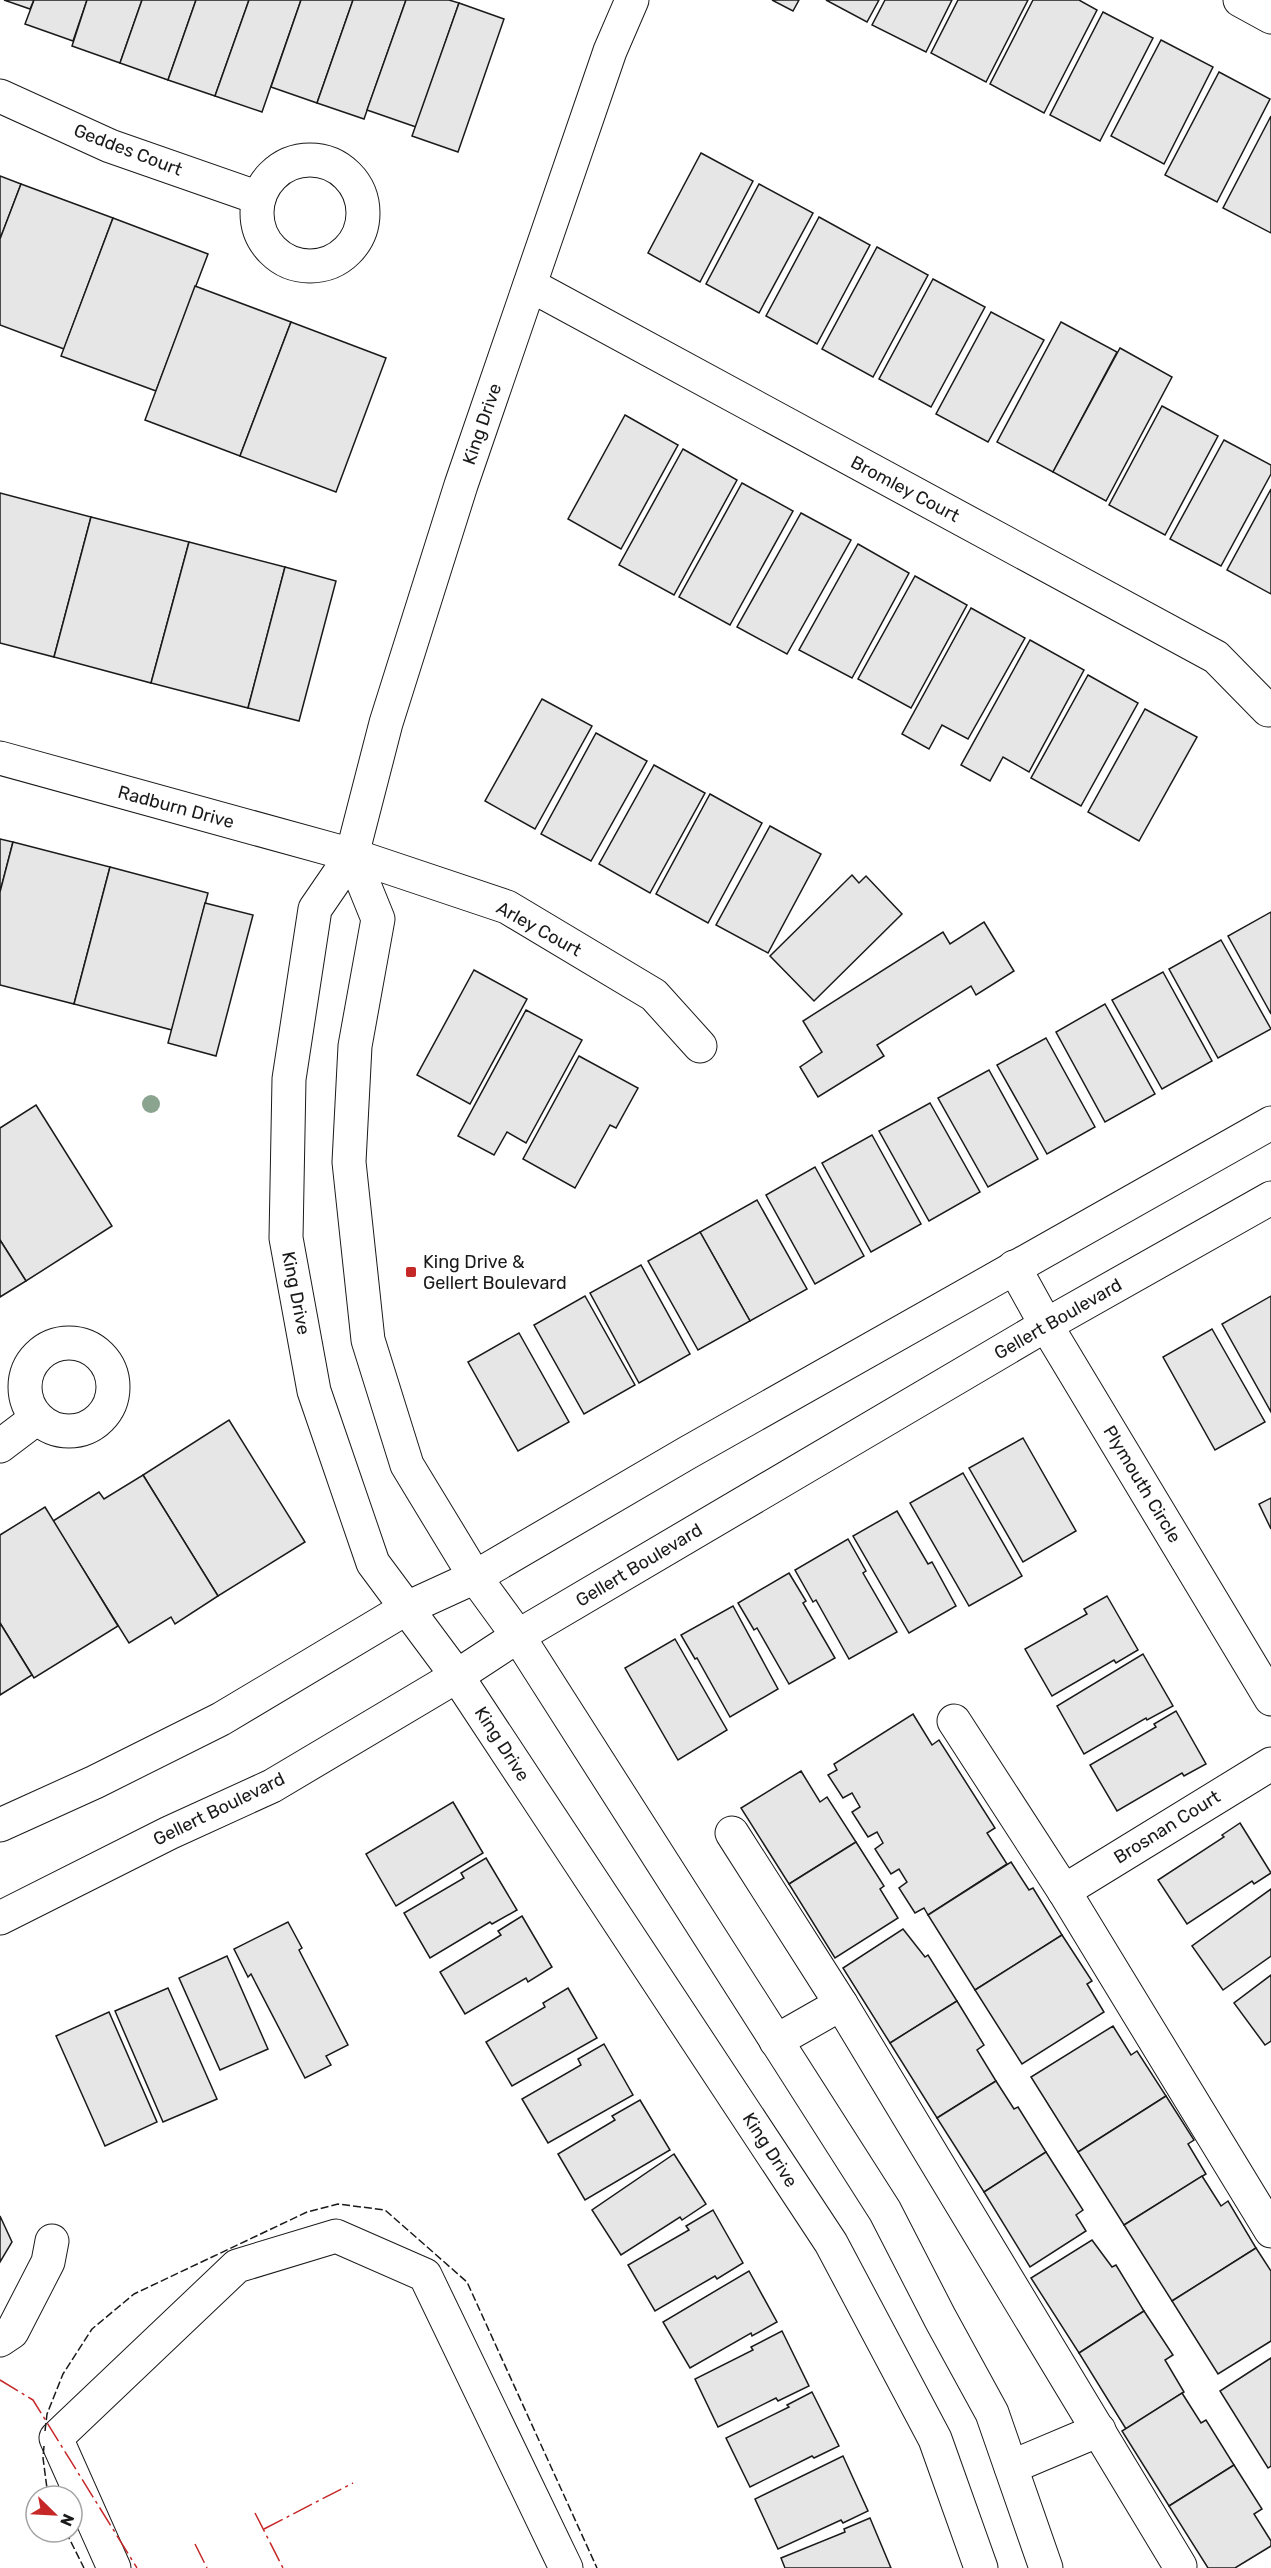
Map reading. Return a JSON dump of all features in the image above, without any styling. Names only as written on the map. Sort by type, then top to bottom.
[{"type":"street","name":"King Drive","points":[[632,0],[610,51],[461,485],[386,723],[352,855],[315,909],[289,1079],[286,1238],[315,1391],[373,1563],[457,1676],[831,2243],[935,2439],[981,2568]]},
{"type":"street","points":[[1240,0],[1271,17]]},
{"type":"street","name":"Geddes Court","points":[[0,96],[110,146],[259,198]]},
{"type":"street","name":"Bromley Court","points":[[530,285],[1216,657],[1268,710]]},
{"type":"street","name":"Radburn Drive","points":[[0,758],[352,855]]},
{"type":"street","points":[[352,855],[378,919],[355,1046],[349,1162],[368,1340],[407,1465],[475,1577],[518,1636],[885,2211],[992,2413],[1046,2568]]},
{"type":"street","name":"Arley Court","points":[[352,855],[507,908],[654,995],[700,1046]]},
{"type":"street","points":[[0,1825],[95,1782],[221,1719],[405,1609],[475,1577],[687,1453],[1271,1123]]},
{"type":"street","name":"Gellert Boulevard","points":[[0,1918],[169,1833],[272,1786],[457,1676],[518,1636],[1046,1325],[1271,1198]]},
{"type":"street","name":"Plymouth Circle","points":[[1014,1267],[1046,1325],[1271,1699]]},
{"type":"street","points":[[0,1446],[37,1418]]},
{"type":"street","points":[[954,1721],[1064,1891],[1271,2231]]},
{"type":"street","name":"Brosnan Court","points":[[1064,1891],[1271,1764]]},
{"type":"street","points":[[732,1833],[841,2004],[1180,2566]]},
{"type":"street","points":[[776,2042],[841,2004]]},
{"type":"street","points":[[114,2568],[56,2438],[237,2266],[336,2236],[425,2275],[566,2568]]},
{"type":"street","points":[[0,2340],[12,2332],[48,2262],[52,2241]]},
{"type":"street","points":[[1011,2467],[1099,2430]]},
{"type":"building","points":[[4,0],[34,0],[30,9]]},
{"type":"building","points":[[34,0],[87,0],[73,41],[25,24]]},
{"type":"building","points":[[87,0],[142,0],[120,63],[72,46]]},
{"type":"building","points":[[142,0],[196,0],[168,80],[120,63]]},
{"type":"building","points":[[196,0],[249,0],[215,96],[168,80]]},
{"type":"building","points":[[249,0],[301,0],[262,112],[215,96]]},
{"type":"building","points":[[301,0],[353,0],[317,103],[271,87]]},
{"type":"building","points":[[353,0],[406,0],[364,119],[317,103]]},
{"type":"building","points":[[406,0],[449,0],[459,3],[416,127],[367,110]]},
{"type":"building","points":[[772,0],[799,0],[793,11]]},
{"type":"building","points":[[826,0],[879,0],[867,22]]},
{"type":"building","points":[[885,0],[952,0],[926,52],[872,25]]},
{"type":"building","points":[[958,0],[1028,0],[986,82],[931,53]]},
{"type":"building","points":[[1033,0],[1079,0],[1097,10],[1044,113],[990,84]]},
{"type":"building","points":[[459,3],[504,19],[458,152],[412,136]]},
{"type":"building","points":[[1103,12],[1153,38],[1100,141],[1050,115]]},
{"type":"building","points":[[1161,40],[1213,67],[1164,164],[1111,136]]},
{"type":"building","points":[[1219,72],[1270,99],[1217,202],[1165,175]]},
{"type":"building","points":[[1271,116],[1271,233],[1223,208]]},
{"type":"building","points":[[701,153],[753,181],[700,282],[648,253]]},
{"type":"building","points":[[0,176],[21,184],[0,239]]},
{"type":"building","points":[[21,184],[113,218],[64,349],[0,325],[0,239]]},
{"type":"building","points":[[759,184],[813,213],[759,313],[706,284]]},
{"type":"building","points":[[819,217],[870,245],[817,344],[766,316]]},
{"type":"building","points":[[113,218],[208,254],[156,391],[61,356]]},
{"type":"building","points":[[877,247],[928,275],[873,377],[822,349]]},
{"type":"building","points":[[933,279],[985,307],[931,407],[879,379]]},
{"type":"building","points":[[195,286],[291,322],[240,456],[145,420]]},
{"type":"building","points":[[991,312],[1044,340],[988,442],[936,414]]},
{"type":"building","points":[[291,322],[386,358],[336,492],[240,456]]},
{"type":"building","points":[[1061,322],[1117,352],[1053,472],[997,442]]},
{"type":"building","points":[[1120,348],[1172,377],[1106,501],[1053,472]]},
{"type":"building","points":[[1162,406],[1218,436],[1165,535],[1109,505]]},
{"type":"building","points":[[625,415],[678,445],[621,549],[568,519]]},
{"type":"building","points":[[1224,440],[1271,465],[1271,474],[1221,566],[1170,539]]},
{"type":"building","points":[[683,449],[737,480],[674,595],[619,565]]},
{"type":"building","points":[[742,483],[793,511],[730,625],[679,597]]},
{"type":"building","points":[[1271,489],[1271,594],[1227,570]]},
{"type":"building","points":[[0,493],[91,517],[54,657],[0,643]]},
{"type":"building","points":[[801,513],[851,540],[787,654],[737,627]]},
{"type":"building","points":[[91,517],[189,542],[151,683],[54,657]]},
{"type":"building","points":[[189,542],[285,567],[248,708],[151,683]]},
{"type":"building","points":[[858,544],[909,573],[852,678],[799,650]]},
{"type":"building","points":[[285,567],[336,581],[299,721],[248,708]]},
{"type":"building","points":[[915,576],[967,605],[911,708],[858,679]]},
{"type":"building","points":[[971,608],[1025,638],[968,739],[942,725],[929,749],[902,734]]},
{"type":"building","points":[[1030,640],[1084,670],[1029,772],[1003,757],[990,781],[961,765]]},
{"type":"building","points":[[1088,675],[1138,703],[1081,806],[1031,778]]},
{"type":"building","points":[[542,699],[592,726],[535,829],[485,801]]},
{"type":"building","points":[[1145,709],[1197,737],[1139,841],[1088,812]]},
{"type":"building","points":[[596,733],[647,761],[591,861],[541,834]]},
{"type":"building","points":[[654,765],[705,793],[650,893],[599,864]]},
{"type":"building","points":[[710,794],[762,823],[708,923],[656,894]]},
{"type":"building","points":[[770,826],[821,854],[768,953],[716,925]]},
{"type":"building","points":[[0,839],[13,842],[0,892]]},
{"type":"building","points":[[13,842],[110,867],[74,1004],[0,985],[0,892]]},
{"type":"building","points":[[110,867],[208,893],[172,1030],[74,1004]]},
{"type":"building","points":[[852,875],[859,883],[866,876],[902,914],[814,1001],[770,956]]},
{"type":"building","points":[[205,903],[253,915],[216,1056],[168,1043]]},
{"type":"building","points":[[1271,912],[1271,1014],[1228,936]]},
{"type":"building","points":[[984,922],[1014,971],[976,995],[971,986],[877,1045],[884,1056],[818,1097],[800,1067],[822,1052],[803,1021],[943,932],[950,944]]},
{"type":"building","points":[[1221,940],[1271,1029],[1218,1058],[1169,969]]},
{"type":"building","points":[[474,970],[527,999],[470,1104],[417,1075]]},
{"type":"building","points":[[1163,972],[1212,1061],[1162,1089],[1112,1000]]},
{"type":"building","points":[[1105,1004],[1155,1094],[1105,1122],[1056,1032]]},
{"type":"building","points":[[526,1010],[582,1040],[526,1143],[507,1132],[494,1155],[458,1136]]},
{"type":"building","points":[[1046,1038],[1095,1127],[1047,1154],[997,1065]]},
{"type":"building","points":[[579,1056],[638,1088],[616,1128],[610,1125],[575,1188],[523,1159]]},
{"type":"building","points":[[989,1070],[1038,1159],[988,1187],[938,1098]]},
{"type":"building","points":[[930,1103],[980,1192],[929,1221],[879,1131]]},
{"type":"building","points":[[36,1105],[112,1226],[26,1281],[0,1240],[0,1128]]},
{"type":"building","points":[[872,1135],[921,1224],[871,1252],[822,1163]]},
{"type":"building","points":[[815,1167],[864,1256],[815,1284],[766,1195]]},
{"type":"building","points":[[757,1200],[807,1289],[750,1321],[700,1232]]},
{"type":"building","points":[[700,1232],[750,1321],[698,1350],[648,1261]]},
{"type":"building","points":[[0,1240],[26,1281],[0,1297]]},
{"type":"building","points":[[641,1265],[690,1354],[639,1383],[590,1293]]},
{"type":"building","points":[[585,1296],[635,1385],[584,1414],[534,1325]]},
{"type":"building","points":[[1271,1296],[1271,1412],[1222,1324]]},
{"type":"building","points":[[1212,1329],[1265,1422],[1215,1450],[1163,1357]]},
{"type":"building","points":[[519,1333],[569,1422],[518,1451],[468,1362]]},
{"type":"building","points":[[229,1420],[305,1542],[218,1596],[143,1475]]},
{"type":"building","points":[[1023,1438],[1076,1531],[1023,1562],[969,1468]]},
{"type":"building","points":[[963,1473],[1022,1576],[969,1606],[910,1503]]},
{"type":"building","points":[[143,1475],[218,1596],[175,1624],[171,1617],[129,1643],[53,1521],[99,1492],[104,1499]]},
{"type":"building","points":[[1271,1498],[1271,1529],[1259,1504]]},
{"type":"building","points":[[45,1507],[118,1626],[34,1678],[0,1623],[0,1535]]},
{"type":"building","points":[[897,1511],[928,1564],[932,1562],[956,1606],[909,1633],[853,1536]]},
{"type":"building","points":[[848,1539],[866,1571],[863,1573],[897,1632],[849,1659],[816,1600],[813,1602],[795,1570]]},
{"type":"building","points":[[789,1573],[806,1601],[803,1603],[835,1658],[789,1684],[757,1628],[754,1630],[738,1603]]},
{"type":"building","points":[[1107,1596],[1138,1650],[1116,1663],[1114,1660],[1052,1696],[1025,1649],[1087,1614],[1084,1609]]},
{"type":"building","points":[[733,1606],[778,1689],[730,1717],[697,1658],[695,1659],[681,1635]]},
{"type":"building","points":[[0,1623],[32,1675],[0,1695]]},
{"type":"building","points":[[675,1639],[727,1730],[678,1760],[625,1668]]},
{"type":"building","points":[[1143,1654],[1173,1706],[1147,1720],[1146,1718],[1084,1754],[1057,1706]]},
{"type":"building","points":[[1176,1711],[1206,1764],[1184,1776],[1182,1773],[1117,1811],[1090,1765],[1156,1727],[1154,1724]]},
{"type":"building","points":[[913,1714],[932,1745],[939,1740],[995,1828],[987,1833],[1007,1864],[928,1915],[924,1908],[915,1913],[899,1888],[907,1882],[899,1869],[891,1874],[875,1849],[883,1843],[877,1832],[868,1837],[852,1812],[860,1807],[852,1793],[843,1798],[828,1775],[837,1770],[834,1764]]},
{"type":"building","points":[[801,1771],[820,1802],[827,1797],[856,1842],[789,1884],[741,1808]]},
{"type":"building","points":[[453,1802],[483,1853],[396,1906],[366,1854]]},
{"type":"building","points":[[1240,1823],[1271,1873],[1254,1884],[1252,1881],[1187,1924],[1158,1880],[1224,1837],[1222,1835]]},
{"type":"building","points":[[856,1842],[884,1886],[880,1889],[898,1918],[835,1958],[789,1884]]},
{"type":"building","points":[[486,1858],[517,1910],[492,1924],[490,1922],[430,1958],[404,1913],[464,1878],[461,1873]]},
{"type":"building","points":[[1011,1862],[1029,1890],[1033,1888],[1062,1935],[975,1990],[928,1915]]},
{"type":"building","points":[[1271,1889],[1271,1956],[1223,1990],[1192,1946]]},
{"type":"building","points":[[522,1916],[552,1967],[528,1982],[526,1978],[465,2014],[440,1972],[501,1935],[498,1931]]},
{"type":"building","points":[[288,1922],[302,1948],[299,1950],[348,2045],[326,2056],[331,2065],[305,2078],[251,1974],[248,1977],[234,1949]]},
{"type":"building","points":[[903,1929],[925,1957],[928,1955],[957,2001],[890,2043],[843,1968]]},
{"type":"building","points":[[1062,1935],[1092,1981],[1087,1984],[1104,2012],[1022,2064],[975,1990]]},
{"type":"building","points":[[227,1956],[268,2049],[220,2070],[179,1978]]},
{"type":"building","points":[[1271,1975],[1271,2041],[1265,2045],[1234,2003]]},
{"type":"building","points":[[168,1988],[217,2099],[163,2122],[115,2011]]},
{"type":"building","points":[[568,1988],[597,2038],[512,2086],[486,2042],[545,2007],[543,2003]]},
{"type":"building","points":[[957,2001],[984,2045],[977,2050],[996,2081],[937,2118],[890,2043]]},
{"type":"building","points":[[109,2012],[157,2122],[105,2146],[56,2036]]},
{"type":"building","points":[[1113,2026],[1131,2055],[1137,2051],[1166,2096],[1078,2152],[1031,2077]]},
{"type":"building","points":[[604,2044],[633,2095],[548,2143],[522,2099],[581,2065],[578,2059]]},
{"type":"building","points":[[996,2081],[1014,2109],[1018,2107],[1046,2152],[984,2192],[937,2118]]},
{"type":"building","points":[[1166,2096],[1194,2140],[1188,2144],[1206,2174],[1124,2225],[1078,2152]]},
{"type":"building","points":[[640,2100],[670,2150],[585,2200],[558,2154],[615,2120],[612,2116]]},
{"type":"building","points":[[1046,2152],[1083,2210],[1076,2215],[1086,2231],[1030,2267],[984,2192]]},
{"type":"building","points":[[674,2154],[706,2204],[682,2220],[680,2217],[621,2255],[592,2210]]},
{"type":"building","points":[[1202,2176],[1221,2206],[1228,2201],[1256,2248],[1172,2301],[1124,2225]]},
{"type":"building","points":[[713,2210],[743,2263],[717,2279],[715,2276],[655,2311],[628,2265],[689,2230],[686,2226]]},
{"type":"building","points":[[0,2216],[12,2242],[0,2262]]},
{"type":"building","points":[[1092,2240],[1112,2267],[1116,2265],[1144,2311],[1079,2353],[1031,2278]]},
{"type":"building","points":[[1256,2248],[1271,2271],[1271,2341],[1218,2374],[1172,2301]]},
{"type":"building","points":[[749,2271],[777,2322],[752,2336],[751,2333],[690,2368],[663,2322]]},
{"type":"building","points":[[1144,2311],[1173,2355],[1165,2360],[1184,2392],[1126,2429],[1079,2353]]},
{"type":"building","points":[[782,2331],[809,2386],[778,2401],[776,2398],[718,2427],[695,2379],[753,2350],[751,2347]]},
{"type":"building","points":[[1271,2358],[1271,2466],[1268,2468],[1220,2391]]},
{"type":"building","points":[[812,2392],[839,2446],[814,2458],[812,2456],[750,2487],[726,2438],[789,2407],[787,2405]]},
{"type":"building","points":[[1182,2393],[1201,2423],[1206,2420],[1234,2465],[1169,2506],[1122,2431]]},
{"type":"building","points":[[843,2456],[868,2511],[843,2523],[841,2520],[778,2549],[755,2499]]},
{"type":"building","points":[[1234,2465],[1262,2509],[1254,2514],[1271,2541],[1271,2546],[1235,2568],[1208,2568],[1169,2506]]},
{"type":"building","points":[[870,2518],[891,2568],[785,2568],[781,2558],[845,2532],[844,2529]]},
{"type":"fence","points":[[45,2431],[47,2414],[63,2374],[92,2329],[134,2294],[307,2212],[338,2204],[385,2210],[467,2282],[597,2568]]},
{"type":"fence","points":[[44,2446],[46,2484]]},
{"type":"fence","points":[[72,2544],[84,2568]]},
{"type":"power","points":[[0,2380],[33,2400],[137,2568]]},
{"type":"power","points":[[264,2529],[353,2483]]},
{"type":"power","points":[[255,2513],[283,2568]]},
{"type":"power","points":[[195,2544],[207,2568]]},
{"type":"place","name":"King Drive & Gellert Boulevard","points":[[411,1272]]}]
